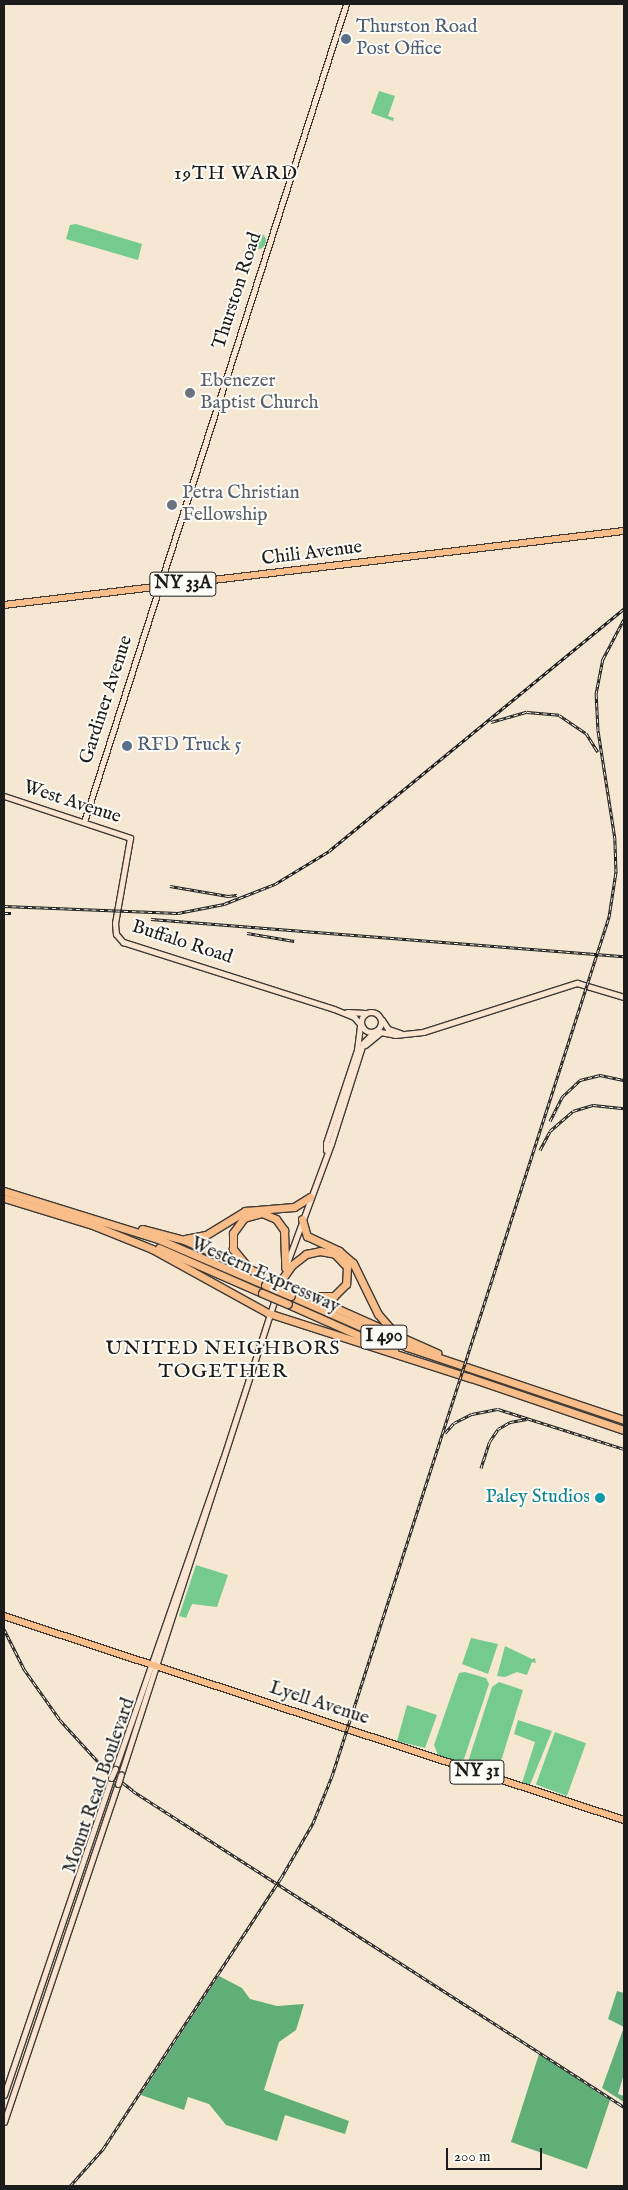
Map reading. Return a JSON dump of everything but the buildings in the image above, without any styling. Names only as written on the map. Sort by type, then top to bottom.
[{"type":"highway","name":"Western Expressway","points":[[4,1191],[67,1214]]},
{"type":"highway","points":[[96,1222],[172,1236],[202,1237],[245,1211],[294,1207],[310,1197]]},
{"type":"highway","name":"Western Expressway","points":[[4,1198],[169,1243],[266,1281],[291,1296],[396,1342],[624,1420]]},
{"type":"highway","points":[[266,1281],[245,1264],[233,1249],[233,1231],[245,1217],[264,1213],[280,1222],[286,1235],[285,1268]]},
{"type":"highway","points":[[302,1219],[308,1237],[337,1250],[351,1260],[379,1316],[390,1328],[410,1341]]},
{"type":"highway","points":[[96,1222],[157,1251],[270,1313],[471,1378]]},
{"type":"highway","name":"Western Expressway","points":[[96,1222],[156,1246],[384,1347],[624,1430]]},
{"type":"highway","points":[[172,1236],[266,1281],[319,1297],[335,1295],[347,1281],[346,1264],[332,1252],[311,1252],[294,1263],[280,1282]]},
{"type":"highway","points":[[294,1289],[479,1371]]},
{"type":"main road","name":"Thurston Road","points":[[159,587],[346,4]]},
{"type":"main road","name":"Chili Avenue","points":[[4,605],[624,531]]},
{"type":"main road","name":"Gardiner Avenue","points":[[84,822],[159,587]]},
{"type":"main road","name":"West Avenue","points":[[4,796],[130,838]]},
{"type":"main road","name":"Buffalo Road","points":[[130,838],[116,901],[114,929],[121,941],[334,1009],[354,1017],[360,1024],[376,1032]]},
{"type":"main road","points":[[376,1032],[405,1034],[426,1031],[577,983],[624,997]]},
{"type":"main road","name":"Buffalo Road","points":[[334,1009],[375,1014],[382,1020]]},
{"type":"main road","name":"Mount Read Boulevard","points":[[4,2122],[77,1897],[118,1784],[280,1282],[326,1150],[326,1143],[358,1046],[360,1024],[365,1013]]},
{"type":"main road","points":[[382,1020],[388,1029],[405,1034]]},
{"type":"main road","points":[[376,1032],[381,1026],[382,1020]]},
{"type":"main road","name":"Mount Read Boulevard","points":[[326,1150],[331,1144],[361,1053],[376,1032]]},
{"type":"main road","name":"Lyell Avenue","points":[[4,1616],[624,1820]]},
{"type":"main road","name":"Mount Read Boulevard","points":[[4,2095],[74,1881],[111,1778],[155,1666]]},
{"type":"main road","points":[[66,1908],[77,1897],[74,1881]]},
{"type":"green space","points":[[379,91],[395,96],[388,116],[394,118],[393,121],[371,113]]},
{"type":"green space","points":[[76,224],[142,244],[138,260],[66,239],[70,225]]},
{"type":"green space","points":[[258,233],[264,235],[266,241],[264,247],[258,249],[252,247],[250,241],[252,235]]},
{"type":"green space","points":[[196,1565],[228,1575],[217,1607],[192,1604],[186,1618],[179,1616]]},
{"type":"green space","points":[[471,1638],[498,1644],[488,1674],[462,1664]]},
{"type":"green space","points":[[505,1646],[532,1659],[535,1658],[536,1663],[532,1662],[527,1675],[517,1672],[505,1677],[497,1676]]},
{"type":"green space","points":[[465,1672],[486,1678],[489,1684],[464,1759],[459,1762],[438,1755],[434,1745],[459,1673]]},
{"type":"green space","points":[[499,1682],[523,1690],[498,1771],[494,1774],[471,1766],[468,1762],[492,1687]]},
{"type":"green space","points":[[407,1705],[437,1715],[425,1748],[397,1741]]},
{"type":"green space","points":[[518,1720],[552,1731],[530,1785],[522,1783],[535,1742],[514,1734]]},
{"type":"green space","points":[[555,1732],[586,1743],[567,1796],[536,1785]]},
{"type":"green space","points":[[219,1976],[242,1988],[250,1999],[277,2006],[304,2004],[296,2030],[279,2042],[264,2090],[349,2121],[345,2134],[285,2115],[277,2141],[226,2125],[209,2104],[188,2097],[184,2110],[141,2095]]},
{"type":"green space","points":[[617,1991],[624,1993],[624,2027],[608,2019]]},
{"type":"green space","points":[[624,2027],[624,2074],[618,2094],[624,2096],[624,2102],[602,2088]]},
{"type":"green space","points":[[539,2054],[610,2100],[587,2169],[511,2142]]},
{"type":"railway","points":[[4,906],[178,913],[224,904],[275,884],[329,851],[624,609]]},
{"type":"railway","points":[[70,2186],[103,2149],[281,1878],[313,1823],[332,1776],[609,917],[616,872],[615,839],[598,730],[596,694],[603,659],[624,619]]},
{"type":"railway","points":[[491,722],[527,712],[559,715],[586,733],[598,752]]},
{"type":"railway","points":[[170,886],[228,896],[237,895]]},
{"type":"railway","points":[[4,913],[11,913]]},
{"type":"railway","points":[[151,919],[624,956]]},
{"type":"railway","points":[[247,933],[294,941]]},
{"type":"railway","points":[[550,1121],[562,1097],[580,1080],[600,1075],[624,1080]]},
{"type":"railway","points":[[540,1150],[550,1131],[573,1111],[593,1105],[624,1108]]},
{"type":"railway","points":[[445,1433],[454,1423],[472,1414],[498,1409],[624,1449]]},
{"type":"railway","points":[[481,1468],[490,1441],[498,1429],[510,1422],[527,1419]]},
{"type":"railway","points":[[4,1629],[24,1669],[60,1720],[104,1768],[133,1791],[624,2107]]},
{"type":"place","name":"Thurston Road Post Office","points":[[346,39]]},
{"type":"place","name":"Ebenezer Baptist Church","points":[[190,393]]},
{"type":"place","name":"Petra Christian Fellowship","points":[[172,505]]},
{"type":"place","name":"RFD Truck 5","points":[[127,746]]},
{"type":"place","name":"Paley Studios","points":[[600,1498]]},
{"type":"district","name":"19TH WARD","points":[[236,173]]},
{"type":"district","name":"UNITED NEIGHBORS TOGETHER","points":[[223,1360]]}]
